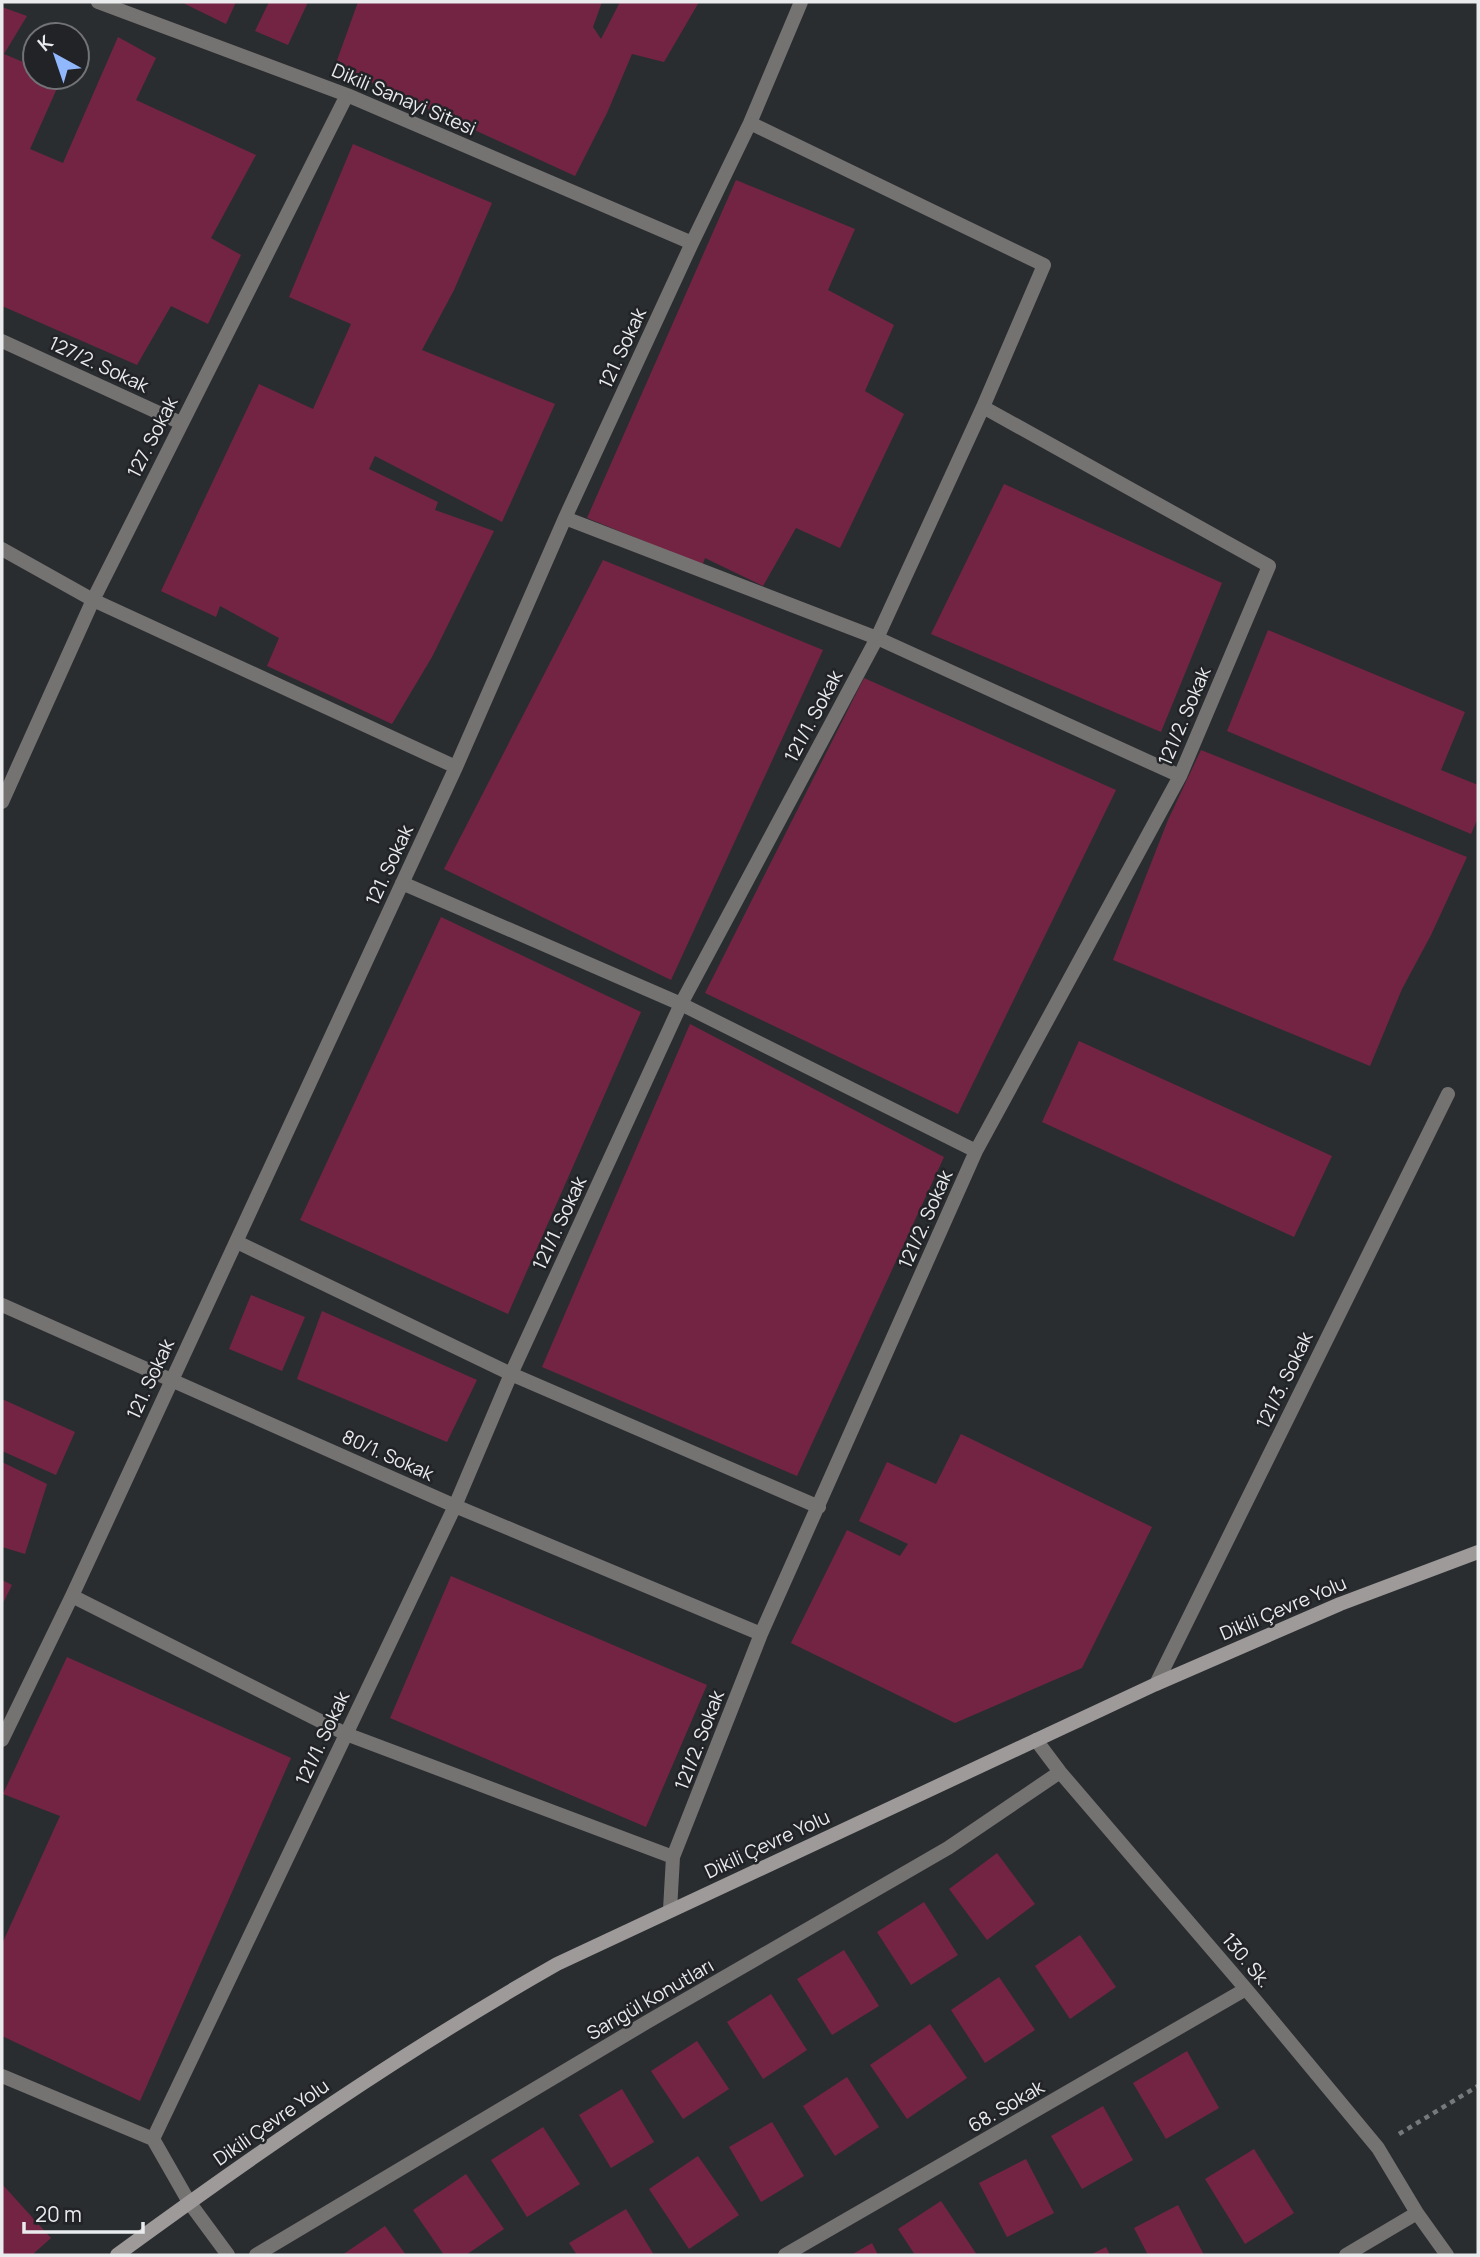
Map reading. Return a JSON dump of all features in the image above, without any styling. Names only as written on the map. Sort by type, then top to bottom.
[{"type":"main road","name":"Dikili Çevre Yolu","points":[[117,2255],[365,2080],[463,2018],[556,1964],[1156,1684],[1340,1604],[1478,1552]]},
{"type":"street","name":"Dikili Sanayi Sitesi","points":[[98,2],[347,95],[692,243]]},
{"type":"street","name":"121. Sokak","points":[[2,1740],[72,1596],[456,767],[565,518],[750,123],[802,2]]},
{"type":"street","name":"127. Sokak","points":[[2,802],[93,600],[347,95]]},
{"type":"street","name":"121/1. Sokak","points":[[153,2139],[455,1506],[511,1374],[681,1004],[877,638],[983,407],[1044,265],[750,123]]},
{"type":"street","name":"127/2. Sokak","points":[[2,341],[181,422]]},
{"type":"street","name":"121/2. Sokak","points":[[670,1910],[673,1857],[761,1634],[976,1152],[1180,776],[1269,566],[983,407]]},
{"type":"street","points":[[565,518],[877,638],[1180,776]]},
{"type":"street","points":[[2,549],[93,600],[456,767]]},
{"type":"street","points":[[402,883],[681,1004],[976,1152]]},
{"type":"street","name":"121/3. Sokak","points":[[1156,1684],[1448,1094]]},
{"type":"street","points":[[237,1242],[511,1374],[819,1507]]},
{"type":"street","name":"80/1. Sokak","points":[[2,1305],[172,1378],[455,1506],[761,1634]]},
{"type":"street","points":[[72,1596],[346,1734],[673,1857]]},
{"type":"street","name":"130. Sk.","points":[[1036,1740],[1060,1772],[1378,2148],[1447,2255]]},
{"type":"street","name":"Sarıgül Konutları","points":[[256,2255],[635,2029],[948,1848],[1060,1772]]},
{"type":"street","name":"68. Sokak","points":[[785,2255],[1246,1989]]},
{"type":"street","points":[[2,2076],[153,2139],[189,2203],[228,2255]]},
{"type":"street","points":[[1346,2255],[1418,2213]]},
{"type":"path","points":[[1378,2148],[1419,2120],[1478,2086]]},
{"type":"building","points":[[181,2],[236,2],[226,24]]},
{"type":"building","points":[[269,2],[308,2],[288,45],[255,31]]},
{"type":"building","points":[[358,2],[602,2],[593,27],[601,39],[620,2],[699,2],[664,62],[632,54],[607,113],[575,176],[335,66]]},
{"type":"building","points":[[2,7],[27,16],[21,21],[21,26],[4,54],[21,61],[21,91],[56,91],[30,149],[63,163],[118,37],[156,58],[136,100],[256,155],[211,238],[241,255],[208,324],[171,306],[137,365],[2,306]]},
{"type":"building","points":[[353,144],[492,203],[454,290],[422,350],[555,404],[502,522],[375,456],[369,469],[438,502],[435,510],[494,531],[432,657],[392,724],[267,666],[279,638],[220,606],[216,617],[161,591],[259,384],[313,409],[351,324],[289,297]]},
{"type":"building","points":[[736,180],[855,229],[828,290],[894,325],[865,391],[904,414],[840,548],[796,528],[763,586],[705,558],[701,569],[646,542],[587,518]]},
{"type":"building","points":[[1004,484],[1222,583],[1161,732],[931,634]]},
{"type":"building","points":[[603,560],[823,650],[671,980],[444,869]]},
{"type":"building","points":[[1268,630],[1465,712],[1441,770],[1478,785],[1478,818],[1471,834],[1227,731]]},
{"type":"building","points":[[864,678],[1116,790],[958,1114],[705,993]]},
{"type":"building","points":[[1201,750],[1467,857],[1431,935],[1402,989],[1370,1066],[1113,960],[1168,820]]},
{"type":"building","points":[[441,917],[641,1012],[508,1314],[300,1220]]},
{"type":"building","points":[[690,1024],[944,1157],[797,1476],[542,1367]]},
{"type":"building","points":[[1079,1041],[1332,1156],[1294,1237],[1042,1122]]},
{"type":"building","points":[[251,1295],[305,1317],[282,1371],[229,1349]]},
{"type":"building","points":[[322,1311],[477,1380],[447,1442],[297,1379]]},
{"type":"building","points":[[2,1399],[75,1432],[56,1475],[2,1451]]},
{"type":"building","points":[[961,1434],[1152,1527],[1082,1668],[955,1723],[791,1643],[847,1530],[900,1556],[908,1544],[859,1521],[887,1462],[936,1484]]},
{"type":"building","points":[[2,1462],[47,1484],[25,1554],[2,1547]]},
{"type":"building","points":[[451,1576],[707,1685],[646,1827],[390,1718]]},
{"type":"building","points":[[2,1580],[12,1585],[2,1605]]},
{"type":"building","points":[[67,1657],[291,1758],[140,2101],[2,2036],[2,1944],[60,1816],[3,1794]]},
{"type":"building","points":[[997,1853],[1035,1904],[987,1940],[949,1889]]},
{"type":"building","points":[[924,1902],[958,1955],[911,1985],[877,1932]]},
{"type":"building","points":[[1080,1935],[1116,1987],[1070,2019],[1035,1966]]},
{"type":"building","points":[[844,1950],[879,2006],[832,2035],[797,1979]]},
{"type":"building","points":[[999,1977],[1035,2030],[985,2063],[951,2010]]},
{"type":"building","points":[[771,1994],[807,2050],[763,2079],[727,2022]]},
{"type":"building","points":[[930,2024],[967,2078],[907,2119],[870,2065]]},
{"type":"building","points":[[697,2041],[729,2089],[683,2119],[651,2071]]},
{"type":"building","points":[[1187,2051],[1219,2108],[1166,2139],[1133,2083]]},
{"type":"building","points":[[847,2077],[879,2127],[835,2156],[803,2106]]},
{"type":"building","points":[[622,2089],[654,2142],[611,2168],[579,2115]]},
{"type":"building","points":[[1103,2106],[1133,2160],[1082,2189],[1051,2136]]},
{"type":"building","points":[[772,2122],[804,2176],[761,2202],[729,2147]]},
{"type":"building","points":[[543,2127],[580,2184],[527,2217],[491,2160]]},
{"type":"building","points":[[1254,2149],[1294,2213],[1245,2244],[1205,2179]]},
{"type":"building","points":[[698,2156],[739,2215],[689,2249],[649,2189]]},
{"type":"building","points":[[1026,2159],[1054,2213],[1007,2237],[979,2183]]},
{"type":"building","points":[[466,2174],[504,2229],[466,2255],[444,2255],[413,2210]]},
{"type":"building","points":[[2,2184],[51,2238],[32,2255],[2,2255]]},
{"type":"building","points":[[941,2201],[977,2255],[915,2255],[898,2229]]},
{"type":"building","points":[[1178,2205],[1204,2255],[1148,2255],[1134,2228]]},
{"type":"building","points":[[626,2209],[654,2255],[577,2255],[569,2243]]},
{"type":"building","points":[[385,2226],[406,2255],[342,2255]]},
{"type":"building","points":[[872,2243],[878,2255],[851,2255]]},
{"type":"building","points":[[1106,2247],[1110,2255],[1090,2255]]}]
